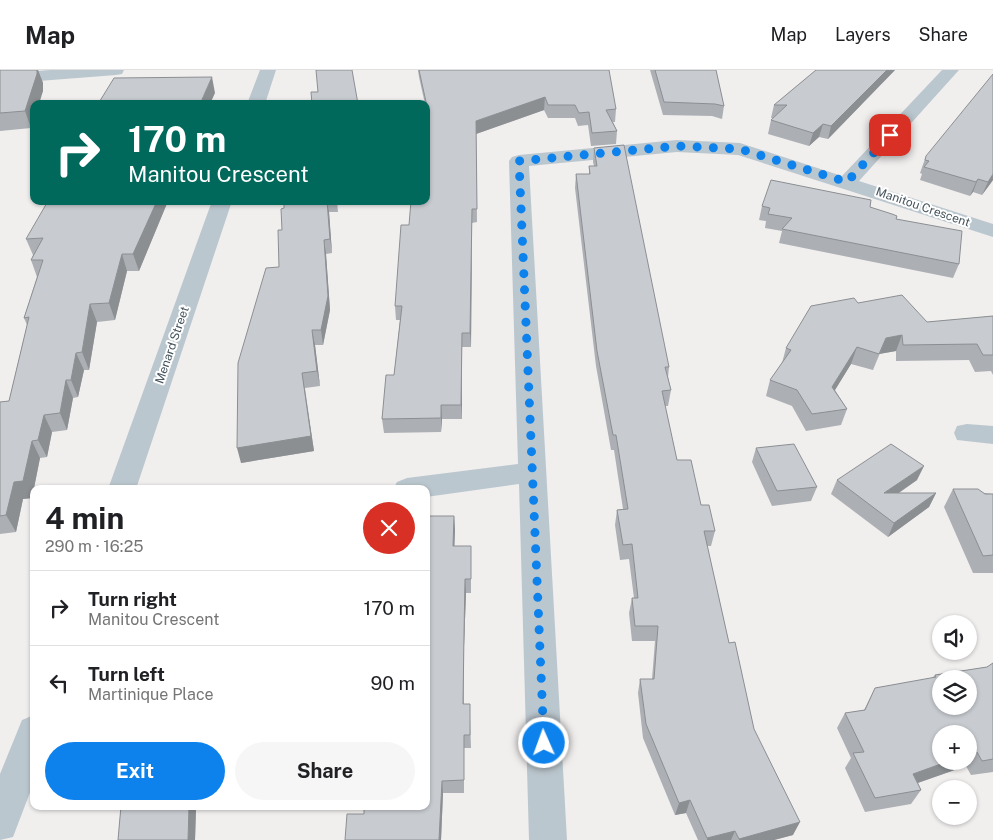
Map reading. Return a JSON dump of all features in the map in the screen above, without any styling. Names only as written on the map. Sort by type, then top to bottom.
[{"type":"street","points":[[0,79],[116,70]]},
{"type":"street","points":[[257,100],[268,70]]},
{"type":"street","points":[[847,182],[951,70]]},
{"type":"street","name":"Manitou Crescent","points":[[548,840],[519,161],[678,146],[740,149],[847,182],[993,231]]},
{"type":"street","name":"Menard Street","points":[[123,485],[221,205]]},
{"type":"street","points":[[430,486],[533,472]]},
{"type":"street","points":[[0,824],[30,742]]},
{"type":"building","points":[[0,70],[37,70],[25,111],[0,113]]},
{"type":"building","points":[[316,70],[352,70],[357,100],[312,100],[311,92],[318,92]]},
{"type":"building","points":[[419,70],[609,70],[616,109],[606,110],[617,131],[592,133],[589,112],[579,113],[575,105],[548,105],[545,97],[476,121],[477,209],[472,209],[470,333],[462,333],[461,405],[441,405],[441,418],[382,419],[386,375],[394,375],[402,306],[395,306],[401,225],[409,225],[411,205],[430,205],[430,100],[426,100]]},
{"type":"building","points":[[655,70],[716,70],[724,106],[664,102]]},
{"type":"building","points":[[816,70],[887,70],[831,126],[823,124],[813,133],[771,120],[787,105],[774,105]]},
{"type":"building","points":[[993,74],[993,174],[988,182],[978,179],[976,182],[924,167],[929,161],[925,160],[926,156]]},
{"type":"building","points":[[212,77],[202,100],[100,100],[114,78]]},
{"type":"building","points":[[624,145],[669,367],[665,367],[671,390],[662,391],[677,460],[691,460],[701,505],[709,505],[715,531],[704,531],[729,643],[735,642],[754,729],[800,822],[739,839],[735,831],[707,838],[690,800],[679,803],[646,724],[640,679],[654,679],[658,626],[635,626],[632,598],[638,598],[632,544],[623,545],[617,510],[628,509],[616,435],[613,435],[597,351],[576,174],[590,174],[589,166],[597,166],[594,148]]},
{"type":"building","points":[[771,180],[871,200],[870,207],[897,216],[896,219],[962,231],[959,264],[782,229],[792,218],[768,214],[770,208],[762,206]]},
{"type":"building","points":[[46,205],[155,205],[133,254],[122,254],[109,303],[90,304],[82,352],[76,353],[71,380],[66,380],[60,413],[44,415],[38,440],[32,441],[23,481],[14,482],[6,515],[0,516],[0,402],[9,401],[29,317],[24,318],[43,260],[31,260],[43,238],[26,239]]},
{"type":"building","points":[[284,205],[327,205],[330,239],[324,240],[328,296],[321,330],[312,330],[317,371],[302,373],[311,436],[237,448],[238,363],[266,268],[279,267],[278,230],[282,230],[281,209],[284,208]]},
{"type":"building","points":[[902,295],[927,322],[993,316],[993,355],[983,355],[977,344],[903,345],[902,335],[886,338],[879,354],[857,347],[832,387],[847,409],[812,414],[797,390],[770,380],[791,350],[786,348],[811,306],[854,298],[858,303]]},
{"type":"building","points":[[794,444],[817,487],[777,491],[756,448]]},
{"type":"building","points":[[891,444],[924,466],[884,493],[936,493],[894,523],[837,480]]},
{"type":"building","points":[[953,489],[978,489],[985,494],[993,494],[993,555],[983,556]]},
{"type":"building","points":[[430,516],[454,516],[453,546],[471,546],[471,579],[465,579],[463,704],[470,704],[470,735],[464,735],[464,780],[442,781],[439,840],[345,840],[347,814],[364,814],[364,810],[430,810]]},
{"type":"building","points":[[993,663],[993,759],[982,761],[977,752],[977,725],[932,725],[932,767],[913,774],[921,790],[875,798],[853,753],[864,752],[845,713],[865,710],[875,688],[932,678],[932,715],[977,715],[977,670],[968,670],[987,667]]},
{"type":"building","points":[[121,810],[189,810],[188,840],[118,840]]},
{"type":"route","points":[[544,743],[519,161],[678,146],[740,149],[847,182],[890,135]]}]
